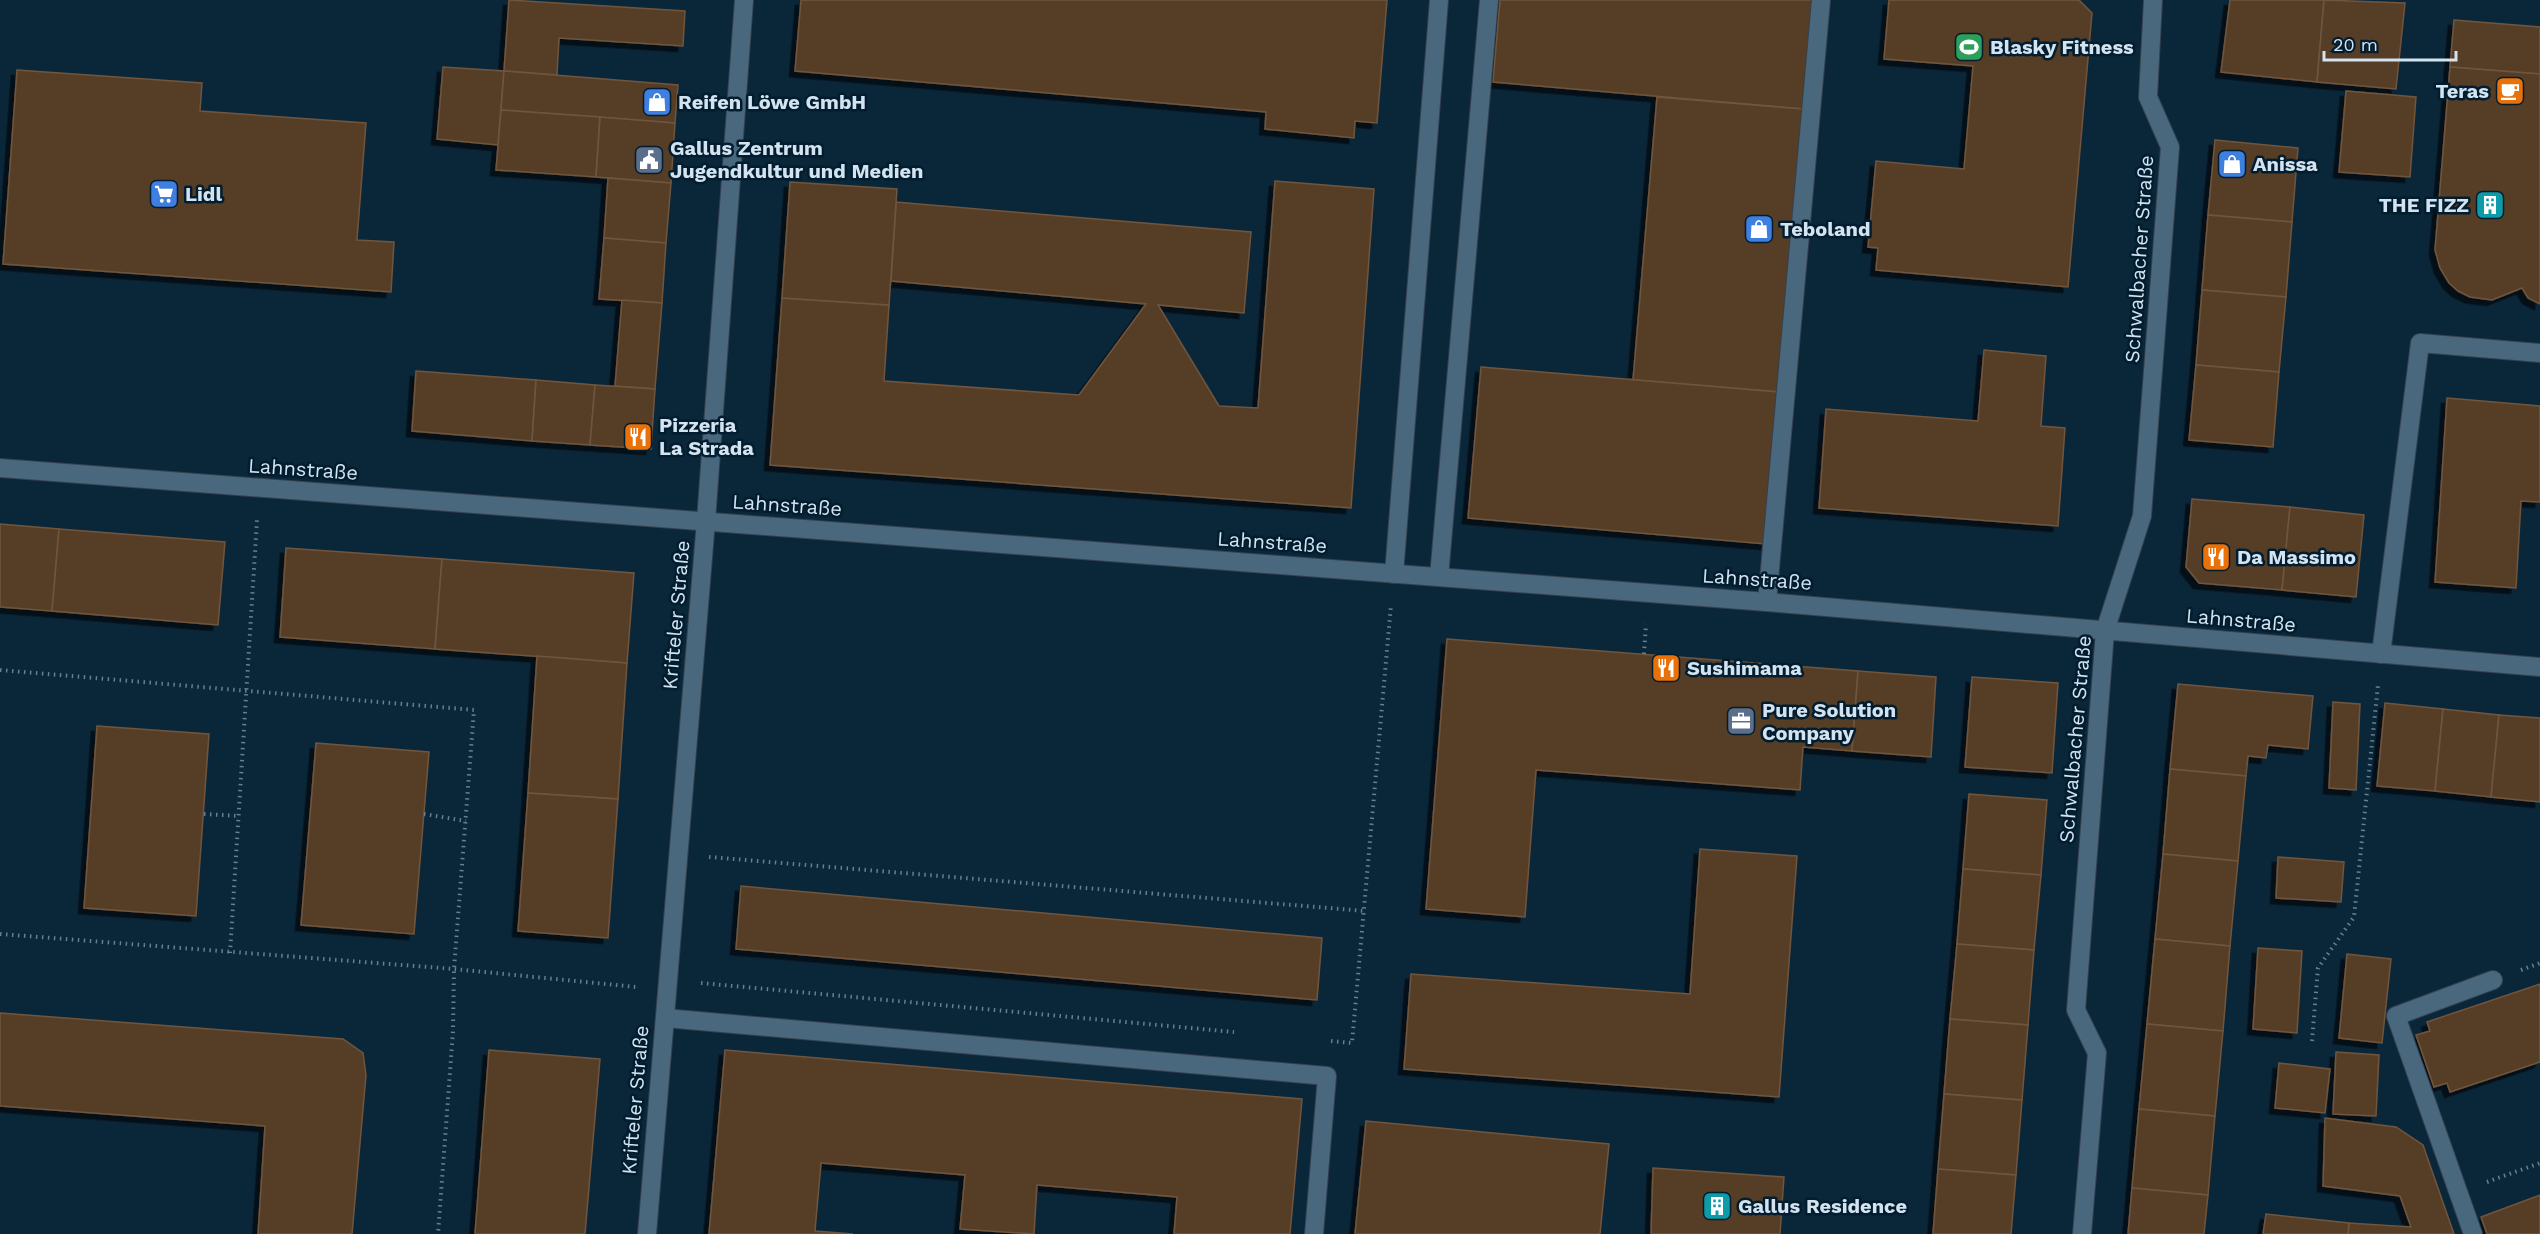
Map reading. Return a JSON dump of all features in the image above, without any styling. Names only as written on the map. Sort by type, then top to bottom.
[{"type":"street","name":"Krifteler Straße","points":[[646,1234],[706,521],[744,0]]},
{"type":"street","points":[[1394,574],[1439,0]]},
{"type":"street","points":[[1439,577],[1489,0]]},
{"type":"street","points":[[1767,602],[1821,0]]},
{"type":"street","name":"Schwalbacher Straße","points":[[2082,1234],[2097,1053],[2076,1010],[2105,631],[2142,516],[2170,147],[2148,97],[2153,0]]},
{"type":"street","points":[[2381,654],[2420,343],[2540,353]]},
{"type":"street","name":"Lahnstraße","points":[[0,468],[1767,602],[2540,667]]},
{"type":"street","points":[[2473,1234],[2396,1016],[2493,980]]},
{"type":"street","points":[[665,1018],[1327,1076],[1314,1234]]},
{"type":"path","points":[[230,953],[259,489]]},
{"type":"path","points":[[1329,1041],[1352,1043],[1394,574]]},
{"type":"path","points":[[2312,1041],[2318,968],[2354,917],[2381,654]]},
{"type":"path","points":[[0,670],[474,710],[454,969],[453,1031],[438,1234]]},
{"type":"path","points":[[204,814],[239,816]]},
{"type":"path","points":[[424,814],[466,820]]},
{"type":"path","points":[[679,851],[1365,911]]},
{"type":"path","points":[[0,934],[454,969],[603,984]]},
{"type":"path","points":[[668,980],[1246,1033]]},
{"type":"path","points":[[2459,1193],[2540,1163]]},
{"type":"building","points":[[509,0],[685,11],[683,46],[559,38],[557,75],[504,71]]},
{"type":"building","points":[[801,0],[1387,0],[1377,123],[1355,121],[1354,138],[1265,129],[1266,112],[795,71]]},
{"type":"building","points":[[1500,0],[1812,0],[1803,109],[1493,82]]},
{"type":"building","points":[[1889,0],[2079,0],[2092,13],[2068,287],[1876,270],[1878,248],[1868,247],[1876,161],[1964,169],[1973,66],[1884,59]]},
{"type":"building","points":[[2230,0],[2324,0],[2317,82],[2221,72]]},
{"type":"building","points":[[2324,0],[2405,3],[2396,89],[2317,82]]},
{"type":"building","points":[[2454,20],[2540,27],[2540,74],[2450,67]]},
{"type":"building","points":[[443,67],[504,71],[498,145],[437,139]]},
{"type":"building","name":"THE FIZZ","points":[[2450,67],[2540,74],[2540,304],[2528,298],[2522,288],[2492,300],[2470,297],[2449,283],[2440,268],[2435,250]]},
{"type":"building","points":[[17,70],[202,83],[200,111],[366,123],[357,240],[394,242],[391,292],[3,264]]},
{"type":"building","points":[[504,71],[678,85],[675,123],[501,110]]},
{"type":"building","points":[[2346,91],[2416,97],[2410,177],[2339,172]]},
{"type":"building","points":[[1657,97],[1803,109],[1779,392],[1633,380]]},
{"type":"building","points":[[501,110],[600,117],[596,177],[496,170]]},
{"type":"building","points":[[600,117],[675,123],[671,183],[596,177]]},
{"type":"building","points":[[2215,140],[2298,148],[2292,222],[2208,215]]},
{"type":"building","points":[[608,178],[671,183],[666,243],[604,238]]},
{"type":"building","points":[[1275,181],[1374,189],[1351,508],[770,465],[782,298],[889,305],[884,381],[1079,395],[1146,304],[891,281],[896,202],[1251,232],[1244,313],[1158,305],[1219,406],[1258,408]]},
{"type":"building","points":[[790,182],[897,189],[889,305],[782,298]]},
{"type":"building","points":[[2208,215],[2292,222],[2286,297],[2202,290]]},
{"type":"building","points":[[604,238],[666,243],[662,303],[599,299]]},
{"type":"building","points":[[2202,290],[2286,297],[2279,372],[2196,365]]},
{"type":"building","points":[[622,300],[662,303],[655,389],[615,386]]},
{"type":"building","points":[[1984,350],[2046,356],[2041,426],[2065,428],[2058,526],[1819,508],[1826,409],[1978,421]]},
{"type":"building","points":[[2196,365],[2279,372],[2273,447],[2189,440]]},
{"type":"building","points":[[1481,367],[1779,392],[1766,544],[1468,518]]},
{"type":"building","points":[[416,371],[536,380],[532,441],[412,431]]},
{"type":"building","points":[[536,380],[595,385],[590,445],[532,441]]},
{"type":"building","points":[[595,385],[655,389],[651,449],[590,445]]},
{"type":"building","points":[[2447,398],[2540,406],[2540,502],[2521,501],[2516,588],[2435,582]]},
{"type":"building","points":[[2192,499],[2290,507],[2282,590],[2199,583],[2186,567]]},
{"type":"building","points":[[2290,507],[2364,515],[2356,597],[2282,590]]},
{"type":"building","points":[[0,524],[59,529],[52,611],[0,607]]},
{"type":"building","points":[[59,529],[225,542],[218,625],[52,611]]},
{"type":"building","points":[[286,548],[442,559],[435,649],[280,637]]},
{"type":"building","points":[[442,559],[634,573],[627,663],[435,649]]},
{"type":"building","points":[[1447,639],[1858,671],[1852,751],[1803,747],[1800,790],[1536,770],[1525,917],[1426,909]]},
{"type":"building","points":[[537,656],[627,663],[618,799],[528,793]]},
{"type":"building","points":[[1858,671],[1936,677],[1931,757],[1852,751]]},
{"type":"building","points":[[1972,677],[2058,683],[2052,773],[1965,767]]},
{"type":"building","points":[[2178,684],[2313,696],[2308,749],[2268,745],[2266,758],[2248,756],[2246,776],[2170,769]]},
{"type":"building","points":[[2333,702],[2360,704],[2356,790],[2329,788]]},
{"type":"building","points":[[2385,703],[2443,709],[2435,791],[2377,786]]},
{"type":"building","points":[[2443,709],[2499,715],[2491,797],[2435,791]]},
{"type":"building","points":[[2499,715],[2540,718],[2540,802],[2491,797]]},
{"type":"building","points":[[97,726],[209,734],[196,916],[84,908]]},
{"type":"building","points":[[316,743],[429,752],[414,934],[301,925]]},
{"type":"building","points":[[2170,769],[2246,776],[2238,861],[2163,854]]},
{"type":"building","points":[[528,793],[618,799],[608,938],[518,931]]},
{"type":"building","points":[[1969,794],[2047,800],[2041,875],[1963,869]]},
{"type":"building","points":[[1700,849],[1797,856],[1779,1097],[1404,1069],[1411,974],[1690,994]]},
{"type":"building","points":[[2163,854],[2238,861],[2230,946],[2155,939]]},
{"type":"building","points":[[2278,857],[2344,862],[2341,902],[2276,898]]},
{"type":"building","points":[[1963,869],[2041,875],[2034,950],[1957,944]]},
{"type":"building","points":[[741,886],[1322,938],[1317,1000],[736,949]]},
{"type":"building","points":[[2155,939],[2230,946],[2223,1031],[2147,1024]]},
{"type":"building","points":[[1957,944],[2034,950],[2028,1025],[1950,1019]]},
{"type":"building","points":[[2258,948],[2302,951],[2297,1033],[2253,1029]]},
{"type":"building","points":[[2347,954],[2391,959],[2382,1043],[2339,1038]]},
{"type":"building","points":[[2540,984],[2540,1062],[2450,1092],[2447,1083],[2434,1087],[2416,1035],[2430,1031],[2427,1022]]},
{"type":"building","points":[[0,1013],[343,1039],[363,1053],[366,1075],[352,1234],[258,1234],[265,1126],[0,1106]]},
{"type":"building","points":[[1950,1019],[2028,1025],[2022,1100],[1944,1094]]},
{"type":"building","points":[[2147,1024],[2223,1031],[2215,1116],[2139,1109]]},
{"type":"building","points":[[489,1050],[600,1059],[585,1234],[475,1234]]},
{"type":"building","points":[[725,1050],[1302,1099],[1290,1234],[1174,1234],[1177,1197],[1037,1185],[1034,1234],[960,1229],[965,1175],[821,1163],[815,1231],[853,1234],[709,1234]]},
{"type":"building","points":[[2336,1052],[2379,1055],[2376,1116],[2333,1114]]},
{"type":"building","points":[[2279,1063],[2330,1069],[2325,1113],[2275,1108]]},
{"type":"building","points":[[1944,1094],[2022,1100],[2016,1175],[1938,1169]]},
{"type":"building","points":[[2139,1109],[2215,1116],[2208,1195],[2132,1188]]},
{"type":"building","points":[[2325,1118],[2396,1127],[2423,1145],[2454,1234],[2348,1234],[2349,1223],[2411,1227],[2400,1196],[2323,1186]]},
{"type":"building","points":[[1366,1121],[1609,1144],[1600,1234],[1355,1234]]},
{"type":"building","name":"Gallus Residence","points":[[1653,1168],[1784,1177],[1780,1234],[1651,1234]]},
{"type":"building","points":[[1938,1169],[2016,1175],[2011,1234],[1933,1234]]},
{"type":"building","points":[[2132,1188],[2208,1195],[2204,1234],[2128,1234]]},
{"type":"building","points":[[2540,1195],[2540,1234],[2487,1234],[2481,1217]]},
{"type":"building","points":[[2266,1214],[2349,1223],[2348,1234],[2263,1234]]},
{"type":"place","name":"Blasky Fitness","points":[[1969,47]]},
{"type":"place","name":"Teras","points":[[2510,91]]},
{"type":"place","name":"Reifen Löwe GmbH","points":[[657,102]]},
{"type":"place","name":"Gallus Zentrum Jugendkultur und Medien","points":[[649,160]]},
{"type":"place","name":"Anissa","points":[[2232,164]]},
{"type":"place","name":"Lidl","points":[[164,194]]},
{"type":"place","name":"THE FIZZ","points":[[2490,205]]},
{"type":"place","name":"Teboland","points":[[1759,229]]},
{"type":"place","name":"Pizzeria La Strada","points":[[638,437]]},
{"type":"place","name":"Da Massimo","points":[[2216,557]]},
{"type":"place","name":"Sushimama","points":[[1666,668]]},
{"type":"place","name":"Pure Solution Company","points":[[1741,721]]},
{"type":"place","name":"Gallus Residence","points":[[1717,1206]]}]
